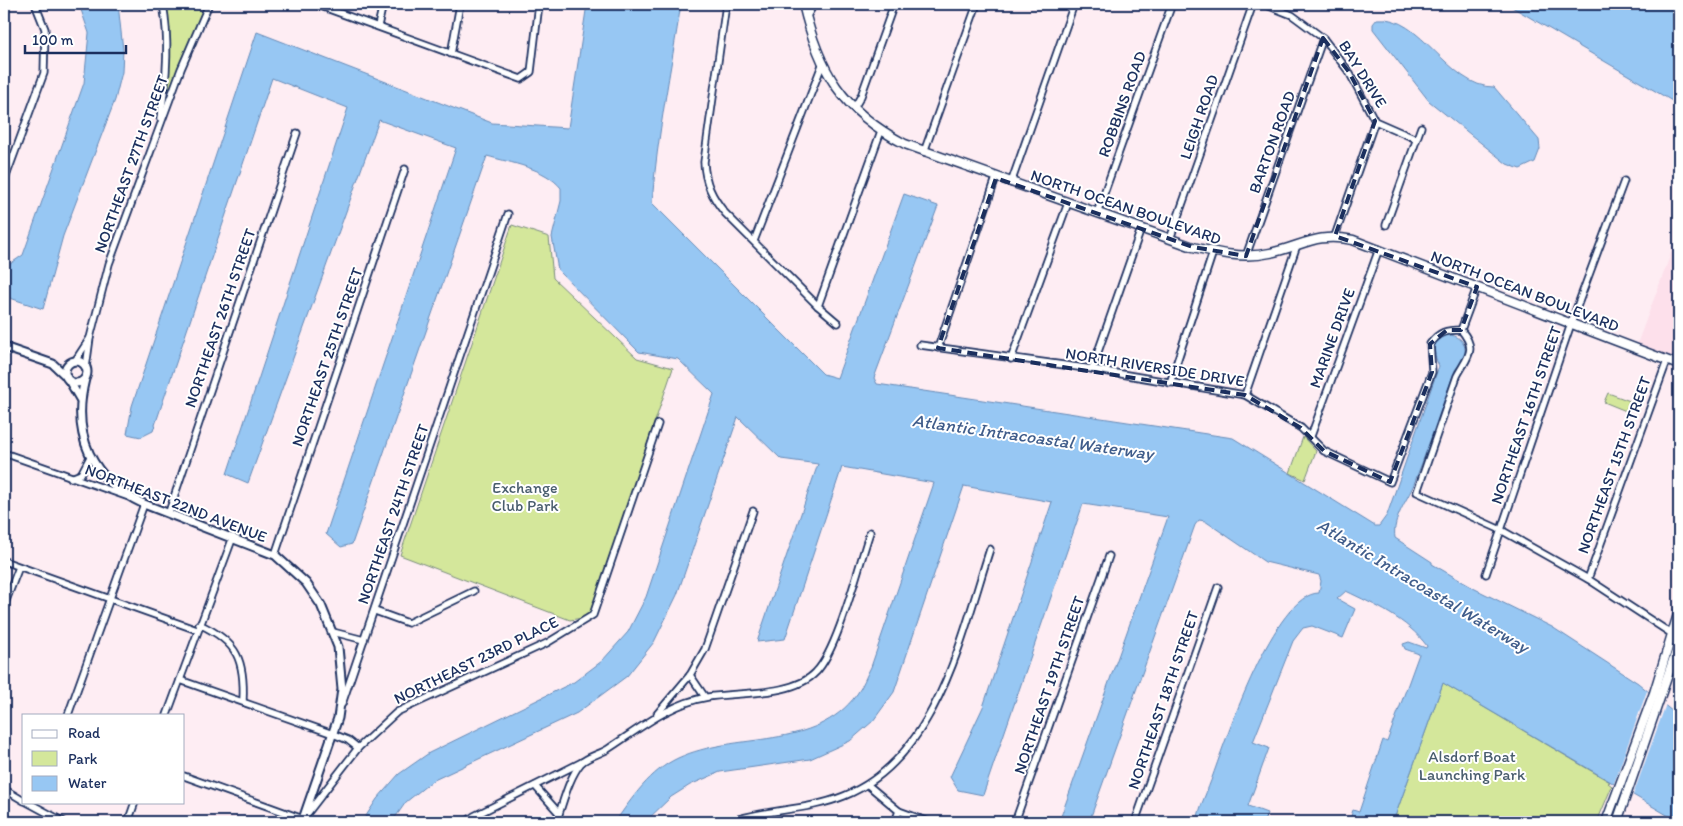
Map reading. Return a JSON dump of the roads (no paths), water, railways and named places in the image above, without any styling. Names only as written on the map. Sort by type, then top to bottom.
[{"type":"main road","name":"NORTH OCEAN BOULEVARD","points":[[803,4],[822,65],[854,108],[881,131],[924,152],[1170,239],[1213,252],[1246,256],[1269,254],[1315,238],[1335,236],[1379,249],[1679,365]]},
{"type":"main road","points":[[1606,822],[1654,693],[1679,611]]},
{"type":"main road","points":[[1617,822],[1679,643]]},
{"type":"street","points":[[4,182],[44,73],[45,29],[35,4]]},
{"type":"street","points":[[156,137],[167,64],[168,40],[163,4]]},
{"type":"street","name":"NORTHEAST 27TH STREET","points":[[86,368],[90,338],[109,264],[181,68],[209,4]]},
{"type":"street","points":[[315,4],[521,80],[530,72],[539,4]]},
{"type":"street","points":[[378,26],[383,4]]},
{"type":"street","points":[[451,54],[460,4]]},
{"type":"street","points":[[726,4],[704,162],[705,174],[714,199],[725,213],[818,306],[838,323]]},
{"type":"street","points":[[806,18],[814,4]]},
{"type":"street","points":[[854,108],[861,96],[894,4]]},
{"type":"street","points":[[924,152],[977,4]]},
{"type":"street","points":[[1011,183],[1074,4]]},
{"type":"street","name":"ROBBINS ROAD","points":[[1097,213],[1172,4]]},
{"type":"street","name":"LEIGH ROAD","points":[[1170,239],[1253,4]]},
{"type":"street","name":"BAY DRIVE","points":[[1264,4],[1292,15],[1323,38],[1349,72],[1375,121],[1416,139]]},
{"type":"street","name":"BARTON ROAD","points":[[1246,256],[1323,38]]},
{"type":"street","points":[[754,241],[822,65]]},
{"type":"street","points":[[1335,236],[1375,121]]},
{"type":"street","points":[[1386,225],[1421,127]]},
{"type":"street","points":[[818,306],[881,131]]},
{"type":"street","name":"NORTHEAST 26TH STREET","points":[[169,512],[297,133]]},
{"type":"street","name":"NORTHEAST 25TH STREET","points":[[274,555],[405,169]]},
{"type":"street","points":[[938,348],[996,178]]},
{"type":"street","name":"NORTHEAST 16TH STREET","points":[[1486,574],[1572,324],[1624,181]]},
{"type":"street","points":[[1011,358],[1068,203]]},
{"type":"street","name":"NORTHEAST 24TH STREET","points":[[302,820],[375,611],[508,214]]},
{"type":"street","points":[[1092,369],[1142,229]]},
{"type":"street","points":[[1245,395],[1297,245]]},
{"type":"street","name":"MARINE DRIVE","points":[[1311,436],[1379,249]]},
{"type":"street","points":[[1170,383],[1213,252]]},
{"type":"street","points":[[1477,287],[1460,330],[1467,338],[1470,350],[1467,361],[1457,376],[1417,492],[1501,530],[1588,579],[1672,634]]},
{"type":"street","name":"NORTH RIVERSIDE DRIVE","points":[[920,345],[1092,369],[1245,395],[1255,399],[1311,436],[1324,451],[1390,482],[1432,372],[1430,344],[1436,335],[1446,330],[1460,330]]},
{"type":"street","name":"NORTHEAST 27TH STREET","points":[[72,362],[90,338]]},
{"type":"street","points":[[4,347],[53,364],[80,362],[86,368],[80,399],[84,436],[90,457],[104,478],[126,496]]},
{"type":"street","name":"NORTHEAST 15TH STREET","points":[[1588,579],[1667,361]]},
{"type":"street","points":[[68,379],[66,369],[72,362]]},
{"type":"street","points":[[53,364],[68,379],[80,399]]},
{"type":"street","points":[[68,379],[78,383],[85,379]]},
{"type":"street","name":"NORTHEAST 23RD PLACE","points":[[302,820],[358,748],[397,712],[547,643],[593,615],[658,424]]},
{"type":"street","name":"NORTHEAST 22ND AVENUE","points":[[4,453],[169,512],[274,555],[306,584],[321,605],[333,632],[341,668],[342,689],[338,718]]},
{"type":"street","points":[[71,478],[81,474],[90,457]]},
{"type":"street","points":[[68,714],[144,504]]},
{"type":"street","points":[[655,716],[690,675],[705,649],[753,511]]},
{"type":"street","points":[[466,822],[474,816],[606,750],[655,716],[705,697],[790,688],[808,680],[826,660],[870,532]]},
{"type":"street","points":[[167,714],[198,627],[233,537]]},
{"type":"street","points":[[729,822],[759,814],[816,806],[868,785],[901,757],[920,732],[946,682],[990,549]]},
{"type":"street","name":"NORTHEAST 19TH STREET","points":[[1015,822],[1109,556]]},
{"type":"street","points":[[4,561],[19,568],[110,599],[198,627],[228,640],[241,660],[244,679],[243,702]]},
{"type":"street","points":[[4,606],[19,568]]},
{"type":"street","name":"NORTHEAST 18TH STREET","points":[[1134,822],[1218,587]]},
{"type":"street","points":[[375,611],[408,623],[474,591]]},
{"type":"street","points":[[333,632],[364,640]]},
{"type":"street","points":[[690,675],[705,697]]},
{"type":"street","points":[[180,680],[333,734],[348,740],[358,748]]},
{"type":"street","points":[[556,822],[569,786],[582,762]]},
{"type":"street","points":[[185,776],[302,820]]},
{"type":"street","points":[[868,785],[888,804],[899,811],[929,822]]},
{"type":"street","points":[[535,786],[559,813]]},
{"type":"street","points":[[4,790],[22,799]]},
{"type":"street","points":[[35,804],[64,822]]},
{"type":"street","points":[[128,822],[135,804]]},
{"type":"street","points":[[895,822],[899,811]]},
{"type":"water","points":[[79,4],[118,4],[123,50],[122,72],[115,100],[63,236],[43,309],[4,296],[4,265],[7,266],[23,255],[84,83],[89,33]]},
{"type":"water","name":"Atlantic Intracoastal Waterway","points":[[587,4],[681,4],[661,128],[652,203],[823,374],[837,378],[904,194],[938,206],[874,378],[877,384],[1233,438],[1375,526],[1379,526],[1387,515],[1439,366],[1435,353],[1436,344],[1440,338],[1447,335],[1455,336],[1461,340],[1465,347],[1462,362],[1455,370],[1425,456],[1398,517],[1395,538],[1432,562],[1432,564],[1475,589],[1552,627],[1638,683],[1679,717],[1679,822],[1443,683],[1393,822],[1349,822],[1353,810],[1359,812],[1383,740],[1387,742],[1419,654],[1405,649],[1403,644],[1409,642],[1426,648],[1427,646],[1419,636],[1400,620],[1379,607],[1346,591],[1337,599],[1355,609],[1343,638],[1312,626],[1303,628],[1293,641],[1253,742],[1269,748],[1248,806],[1267,813],[1264,822],[1197,822],[1229,731],[1254,670],[1286,616],[1302,599],[1319,593],[1321,581],[1319,575],[1265,562],[1205,521],[1199,520],[1195,525],[1089,822],[1059,822],[1168,517],[1083,504],[983,795],[958,790],[950,777],[983,707],[1052,502],[964,486],[894,692],[873,721],[850,741],[810,759],[720,772],[690,785],[671,797],[645,822],[615,822],[650,778],[668,763],[701,750],[774,738],[797,733],[819,725],[840,712],[857,694],[871,667],[934,483],[842,467],[785,639],[757,642],[818,464],[781,459],[738,417],[677,595],[654,642],[627,676],[577,713],[432,781],[406,802],[392,822],[362,822],[377,799],[399,774],[429,753],[574,682],[602,661],[628,632],[646,597],[714,394],[678,359],[639,352],[558,270],[552,237],[561,201],[561,188],[554,181],[537,171],[487,156],[352,544],[341,547],[326,534],[456,148],[379,120],[248,483],[227,474],[348,108],[272,78],[153,431],[141,437],[127,434],[132,406],[257,32],[492,123],[568,128]]},
{"type":"water","points":[[1507,4],[1679,4],[1679,105]]},
{"type":"water","points":[[1377,19],[1393,21],[1408,28],[1463,76],[1478,84],[1494,87],[1539,140],[1540,149],[1535,162],[1520,169],[1507,164],[1429,101],[1373,29],[1373,24]]},
{"type":"park label","name":"Exchange Club Park","points":[[525,496]]},
{"type":"park label","name":"Alsdorf Boat Launching Park","points":[[1472,765]]}]
